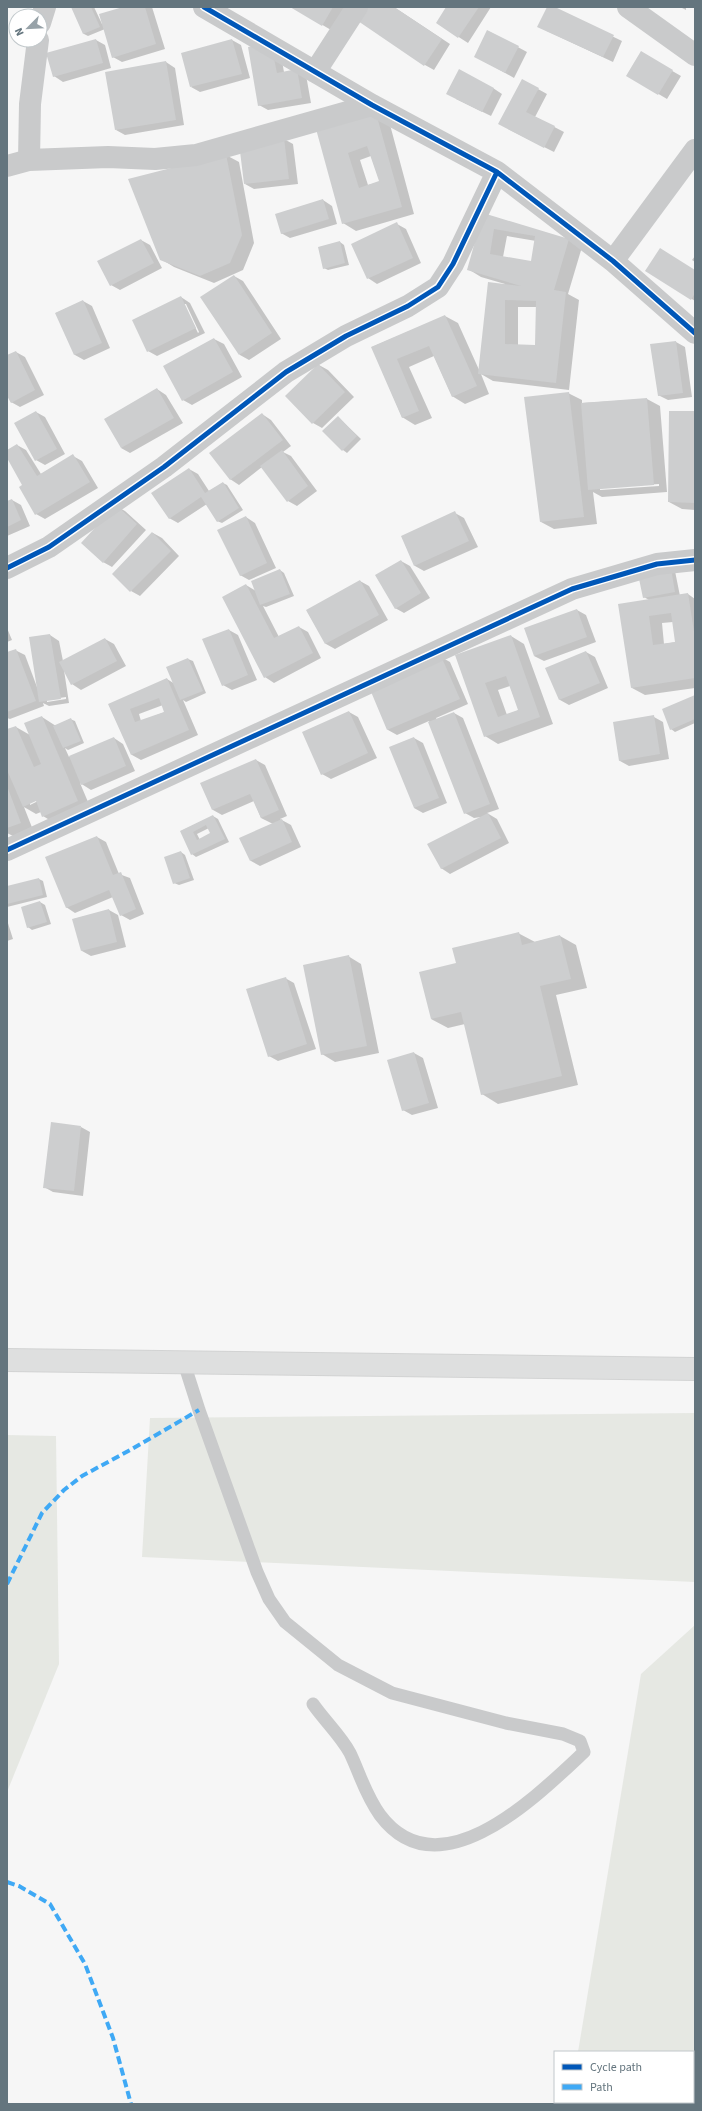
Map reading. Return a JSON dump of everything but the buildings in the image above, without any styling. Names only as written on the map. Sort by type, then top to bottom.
[{"type":"highway","points":[[7,1360],[695,1369]]},
{"type":"street","points":[[204,7],[372,105],[497,172],[613,261],[695,333]]},
{"type":"street","points":[[315,72],[357,7]]},
{"type":"street","points":[[628,7],[695,55]]},
{"type":"street","points":[[29,160],[30,104],[37,48]]},
{"type":"street","points":[[7,166],[29,160],[108,157],[155,159],[196,155],[372,105]]},
{"type":"street","points":[[613,261],[695,150]]},
{"type":"street","points":[[7,568],[49,547],[164,467],[286,372],[346,336],[408,306],[438,287],[453,264],[497,172]]},
{"type":"street","points":[[7,850],[572,589],[657,564],[695,560]]},
{"type":"lane","points":[[184,1363],[199,1410],[257,1572],[269,1599],[285,1622],[338,1665],[392,1693],[506,1723],[563,1734],[580,1741],[584,1752],[527,1803],[488,1829],[463,1840],[438,1846],[415,1843],[395,1831],[380,1815],[362,1786],[349,1752],[313,1704]]},
{"type":"shaded area","points":[[695,1413],[695,1582],[142,1557],[150,1418]]},
{"type":"shaded area","points":[[7,1435],[56,1436],[59,1664],[7,1792]]},
{"type":"shaded area","points":[[695,1625],[695,2104],[576,2104],[694,2103],[694,2051],[578,2051],[641,1674]]},
{"type":"marked path","points":[[7,1584],[42,1513],[64,1490],[82,1476],[199,1410]]},
{"type":"marked path","points":[[7,1882],[19,1886],[50,1904],[85,1964],[113,2038],[131,2104]]},
{"type":"cycle path","points":[[204,7],[372,105],[497,172],[613,261],[695,333]]},
{"type":"cycle path","points":[[7,568],[49,547],[164,467],[286,372],[346,336],[408,306],[438,287],[453,264],[497,172]]},
{"type":"cycle path","points":[[7,850],[572,589],[657,564],[695,560]]}]
